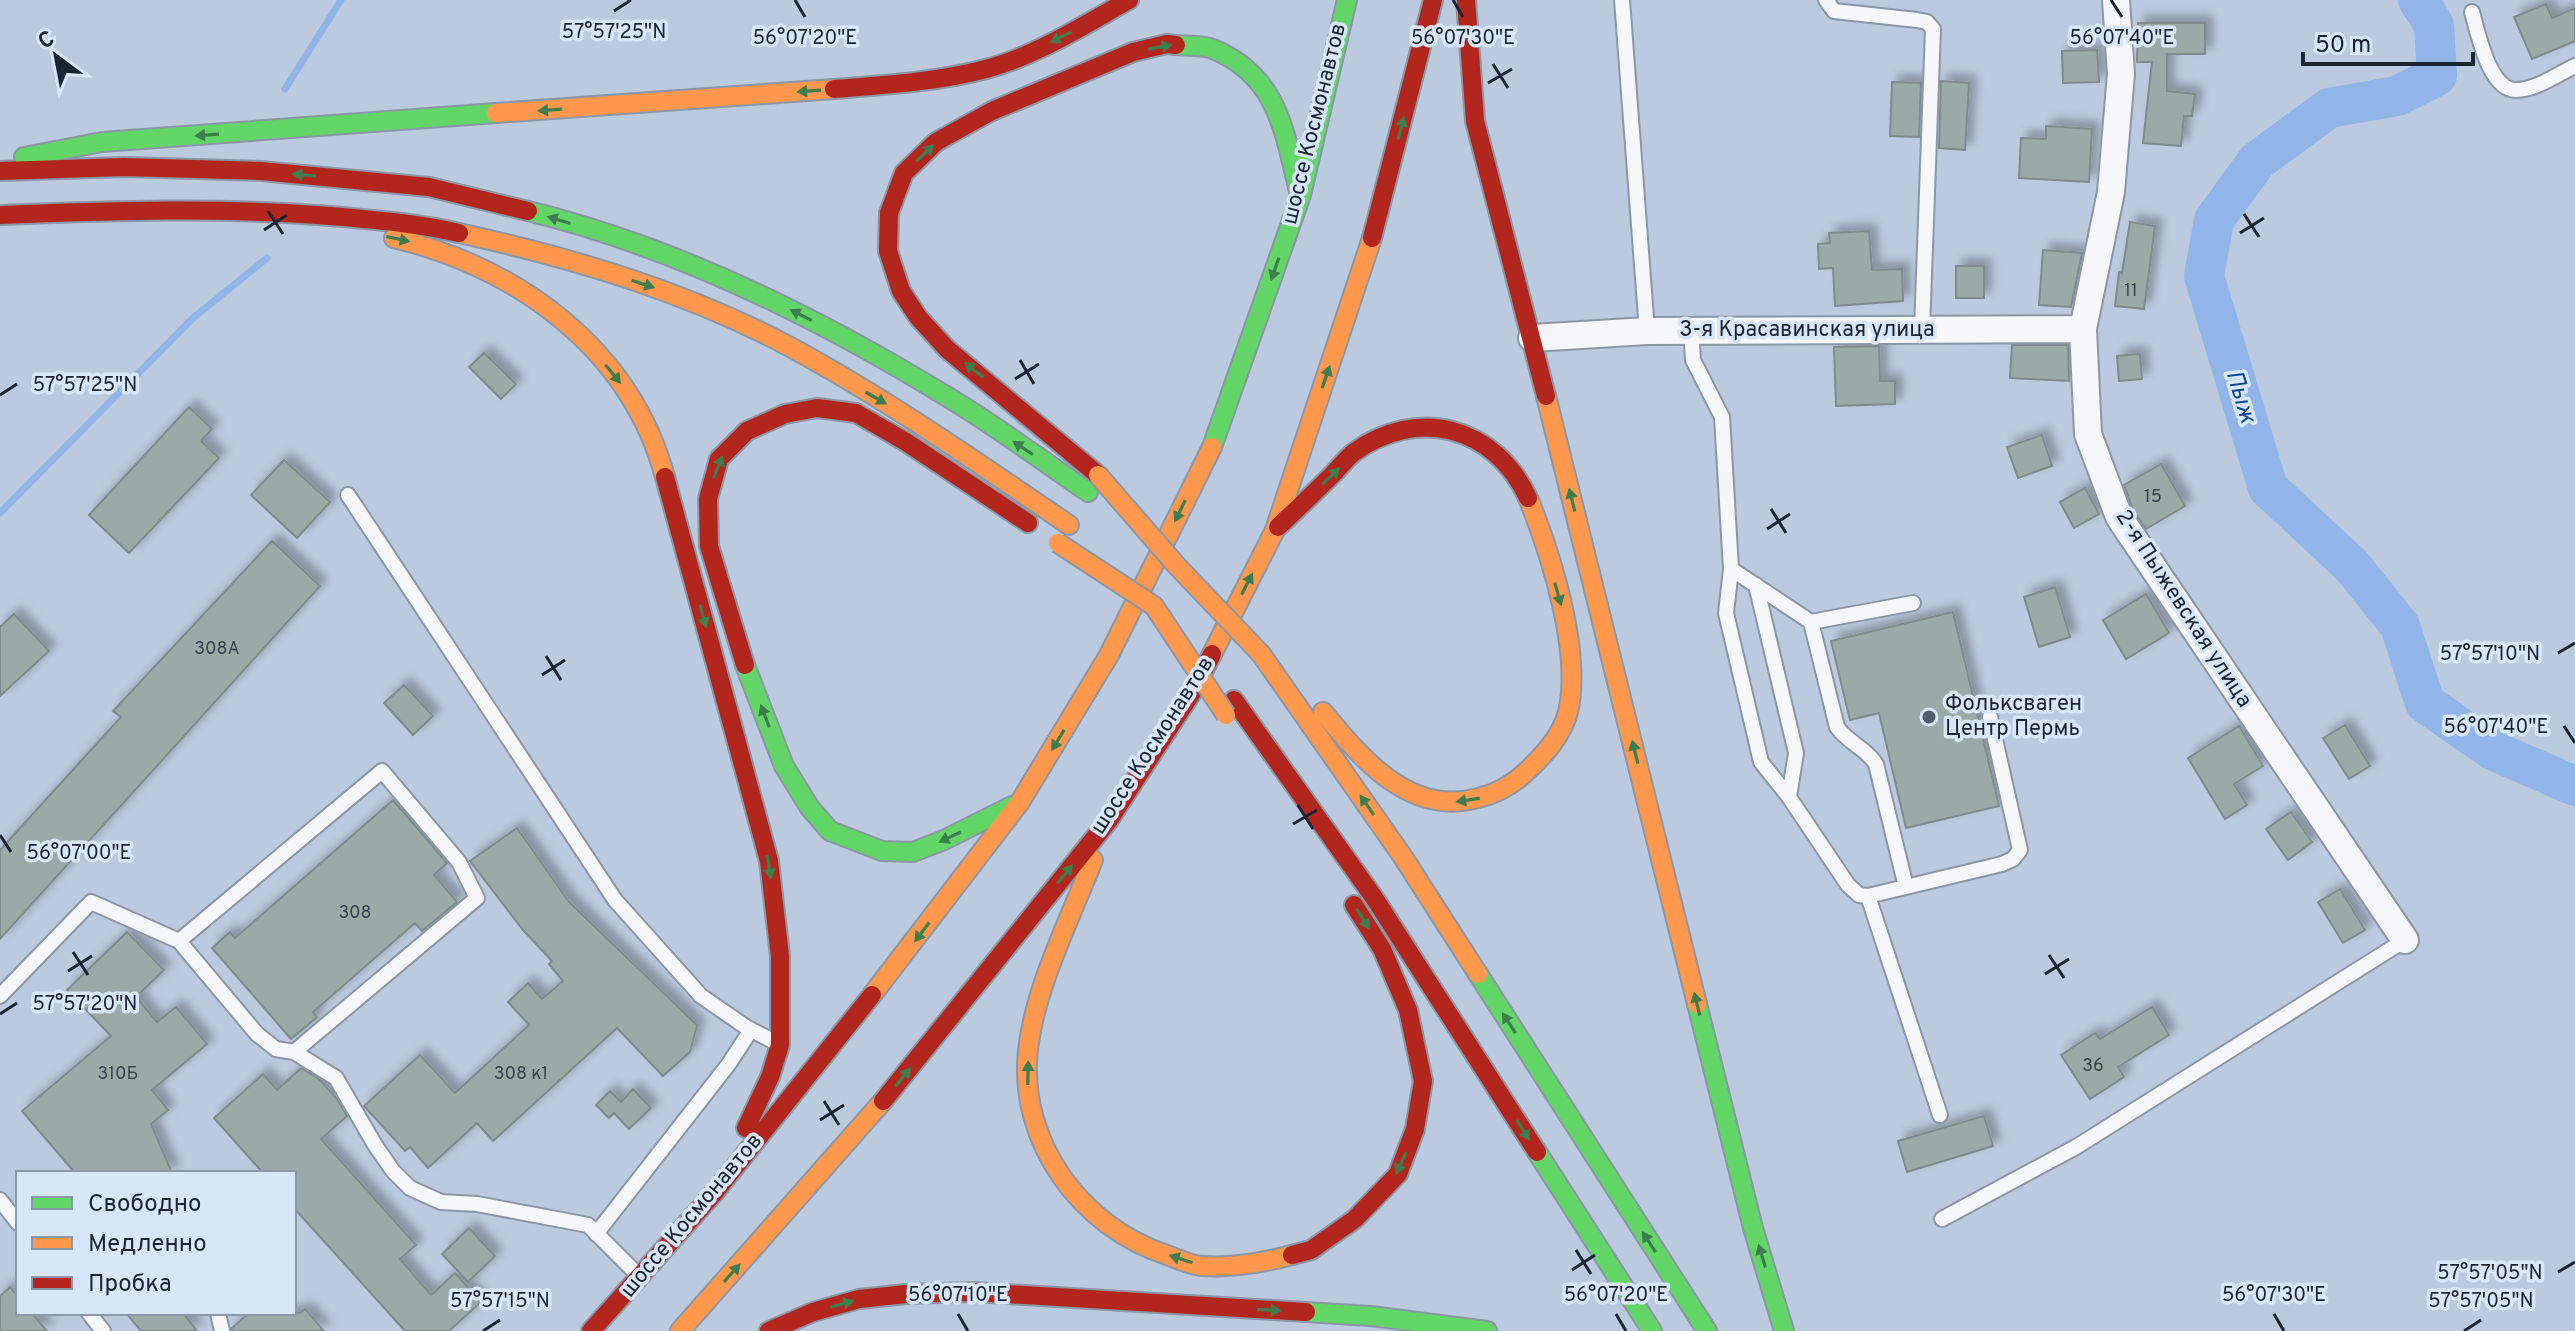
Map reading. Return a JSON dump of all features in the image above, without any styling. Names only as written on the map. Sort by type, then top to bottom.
[{"type":"main road","points":[[0,162],[102,142],[889,85],[987,69],[1046,45],[1129,0]]},
{"type":"main road","name":"шоссе Космонавтов","points":[[591,1331],[715,1192],[905,954],[1020,802],[1109,655],[1217,437],[1301,195],[1347,0]]},
{"type":"main road","name":"шоссе Космонавтов","points":[[680,1331],[895,1087],[1109,820],[1195,688],[1275,530],[1372,238],[1433,0]]},
{"type":"main road","points":[[1466,0],[1475,121],[1532,338],[1749,1213],[1784,1331]]},
{"type":"main road","points":[[1177,566],[1098,475],[947,349],[918,317],[901,291],[888,251],[889,213],[904,173],[936,142],[992,111],[1133,52],[1167,44],[1211,48],[1242,65],[1263,87],[1279,112],[1301,195]]},
{"type":"main road","points":[[0,171],[124,167],[261,171],[429,187],[556,218],[695,265],[798,313],[947,396],[1088,492],[1177,566],[1265,646],[1354,751],[1391,783],[1434,804],[1475,801],[1515,783],[1551,747],[1568,712],[1571,668],[1568,628],[1540,528],[1517,476],[1490,447],[1456,430],[1421,425],[1392,432],[1356,451],[1275,530]]},
{"type":"main road","points":[[0,215],[126,210],[255,210],[416,223],[546,252],[676,295],[790,347],[926,427],[1069,525],[1154,606],[1375,899],[1652,1331]]},
{"type":"main road","points":[[126,210],[210,221],[344,229],[425,244],[481,266],[530,293],[575,329],[633,401],[660,458],[769,861],[780,956],[780,1045],[770,1077],[715,1192]]},
{"type":"main road","points":[[1020,802],[913,852],[882,851],[830,831],[810,808],[784,766],[743,659],[709,546],[708,499],[719,459],[747,431],[785,414],[817,408],[856,413],[906,442],[1154,606]]},
{"type":"main road","points":[[1265,646],[1707,1331]]},
{"type":"main road","points":[[1230,707],[1253,758]]},
{"type":"main road","points":[[1109,820],[1041,993],[1028,1050],[1028,1101],[1043,1148],[1072,1192],[1109,1227],[1151,1250],[1199,1266],[1257,1264],[1311,1250],[1355,1219],[1398,1174],[1415,1129],[1423,1081],[1408,1010],[1382,949],[1348,896]]},
{"type":"main road","points":[[769,1331],[813,1312],[859,1299],[974,1292],[1371,1316],[1487,1331]]},
{"type":"street","name":"2-я Пыжевская улица","points":[[2116,0],[2121,74],[2111,192],[2083,329],[2088,434],[2119,517],[2405,940]]},
{"type":"street","name":"3-я Красавинская улица","points":[[1532,338],[1691,330],[2083,329]]},
{"type":"lane","points":[[1622,0],[1647,331]]},
{"type":"lane","points":[[1826,0],[1834,11],[1917,20],[1927,22],[1933,29],[1922,329]]},
{"type":"lane","points":[[2472,12],[2492,74],[2502,85],[2514,90],[2531,87],[2575,66]]},
{"type":"lane","points":[[1691,330],[1693,360],[1722,417],[1731,569],[1726,613],[1761,762],[1789,797],[1852,891],[1868,896],[2013,859],[2020,850],[1990,717]]},
{"type":"lane","points":[[348,495],[615,900],[701,996],[751,1030],[780,1045]]},
{"type":"lane","points":[[1731,569],[1811,622],[1837,727],[1871,755],[1876,764],[1906,887]]},
{"type":"lane","points":[[1756,585],[1796,753],[1789,797]]},
{"type":"lane","points":[[1811,622],[1913,603]]},
{"type":"lane","points":[[179,941],[382,771],[459,862],[477,898],[294,1052]]},
{"type":"lane","points":[[1868,896],[1940,1115]]},
{"type":"lane","points":[[0,996],[91,902],[179,941],[257,1034],[276,1049],[294,1052],[336,1078],[375,1145],[393,1171],[410,1188],[441,1202],[477,1204],[588,1225],[641,1278]]},
{"type":"lane","points":[[1942,1219],[2076,1147],[2405,940]]},
{"type":"lane","points":[[596,1234],[728,1065],[751,1030]]},
{"type":"lane","points":[[0,1200],[16,1220]]},
{"type":"lane","points":[[91,1315],[103,1331]]},
{"type":"building","points":[[2546,4],[2552,18],[2575,8],[2575,41],[2532,59],[2514,17]]},
{"type":"building","points":[[2138,23],[2205,23],[2205,54],[2167,54],[2167,91],[2195,94],[2192,116],[2184,116],[2181,146],[2143,143],[2152,62],[2137,62]]},
{"type":"building","points":[[2097,50],[2099,82],[2063,83],[2062,51]]},
{"type":"building","points":[[1941,81],[1969,83],[1965,150],[1939,148]]},
{"type":"building","points":[[1892,82],[1921,83],[1919,137],[1890,136]]},
{"type":"building","points":[[2046,126],[2092,129],[2089,182],[2019,178],[2021,138],[2046,139]]},
{"type":"building","points":[[2130,222],[2155,226],[2144,309],[2115,306]]},
{"type":"building","points":[[1869,231],[1872,270],[1902,269],[1903,301],[1835,306],[1833,268],[1819,269],[1818,244],[1830,243],[1829,233]]},
{"type":"building","points":[[2043,250],[2082,253],[2071,307],[2039,305]]},
{"type":"building","points":[[1956,266],[1984,266],[1984,298],[1956,298]]},
{"type":"building","points":[[2012,345],[2068,345],[2069,381],[2010,378]]},
{"type":"building","points":[[1879,346],[1880,381],[1895,381],[1895,404],[1836,406],[1834,347]]},
{"type":"building","points":[[484,353],[516,384],[501,399],[469,367]]},
{"type":"building","points":[[2140,354],[2142,379],[2119,381],[2117,356]]},
{"type":"building","points":[[189,407],[212,429],[201,441],[219,458],[129,553],[89,515]]},
{"type":"building","points":[[2042,435],[2052,466],[2018,478],[2007,447]]},
{"type":"building","points":[[284,460],[330,502],[297,538],[251,495]]},
{"type":"building","points":[[2161,464],[2185,506],[2146,529],[2133,510],[2124,485]]},
{"type":"building","points":[[2085,488],[2099,514],[2074,528],[2060,502]]},
{"type":"building","points":[[272,541],[320,586],[0,939],[0,850],[121,717],[113,711]]},
{"type":"building","points":[[2055,587],[2070,637],[2039,647],[2024,597]]},
{"type":"building","points":[[2146,594],[2169,633],[2126,659],[2103,620]]},
{"type":"building","name":"Фольксваген Центр Пермь","points":[[1953,612],[1999,806],[1906,828],[1879,713],[1850,720],[1831,641]]},
{"type":"building","points":[[14,614],[49,651],[0,696],[0,627]]},
{"type":"building","points":[[404,685],[433,716],[413,735],[384,703]]},
{"type":"building","points":[[2345,725],[2370,766],[2349,779],[2323,738]]},
{"type":"building","points":[[2239,726],[2263,766],[2234,784],[2247,805],[2225,819],[2188,758]]},
{"type":"building","points":[[393,800],[447,863],[434,875],[457,902],[422,931],[415,923],[313,1012],[317,1017],[291,1039],[212,948],[230,932],[235,938]]},
{"type":"building","points":[[2291,812],[2312,842],[2288,860],[2266,829]]},
{"type":"building","points":[[517,828],[569,902],[697,1025],[690,1052],[663,1076],[617,1028],[493,1141],[477,1123],[428,1168],[410,1147],[405,1151],[364,1106],[420,1055],[455,1093],[529,1025],[508,1002],[528,983],[542,999],[563,981],[549,964],[552,961],[523,930],[470,861]]},
{"type":"building","points":[[2340,889],[2365,930],[2343,943],[2318,902]]},
{"type":"building","points":[[127,932],[164,970],[136,997],[157,1022],[176,1007],[207,1044],[152,1090],[168,1110],[151,1124],[171,1171],[73,1171],[22,1111],[111,1036],[67,990]]},
{"type":"building","points":[[2152,1007],[2169,1035],[2118,1067],[2124,1077],[2090,1099],[2061,1055],[2095,1033],[2100,1039]]},
{"type":"building","points":[[301,1068],[319,1079],[337,1099],[347,1116],[321,1139],[416,1245],[400,1259],[431,1295],[455,1273],[481,1302],[449,1331],[405,1331],[296,1210],[296,1171],[261,1171],[214,1118],[263,1074],[277,1090]]},
{"type":"building","points":[[633,1089],[651,1108],[629,1129],[614,1113],[609,1118],[596,1105],[610,1091],[621,1102]]},
{"type":"building","points":[[1984,1116],[1993,1146],[1907,1172],[1898,1141]]},
{"type":"building","points":[[469,1228],[495,1256],[468,1282],[442,1254]]},
{"type":"building","points":[[10,1287],[16,1294],[16,1315],[34,1315],[47,1331],[0,1331],[0,1296]]},
{"type":"building","points":[[305,1309],[324,1331],[232,1331],[247,1315],[300,1313]]},
{"type":"building","points":[[128,1315],[185,1315],[197,1331],[141,1331]]},
{"type":"waterway","points":[[285,89],[341,0]]},
{"type":"waterway","name":"Пыж","points":[[2418,0],[2434,25],[2437,76],[2397,96],[2329,108],[2257,161],[2214,220],[2204,276],[2268,488],[2352,566],[2400,626],[2425,703],[2494,751],[2575,786]]},
{"type":"waterway","points":[[0,513],[193,318],[267,258]]},
{"type":"traffic: fast","points":[[1212,447],[1301,195],[1347,0]]},
{"type":"traffic: fast","points":[[1176,45],[1213,49],[1235,60],[1252,74],[1275,108],[1299,191]]},
{"type":"traffic: fast","points":[[24,157],[102,142],[496,113]]},
{"type":"traffic: fast","points":[[528,211],[638,244],[744,287],[796,312],[964,407],[1088,492]]},
{"type":"traffic: fast","points":[[745,665],[784,766],[810,808],[830,831],[882,851],[913,852],[1012,806]]},
{"type":"traffic: fast","points":[[1478,974],[1707,1331]]},
{"type":"traffic: fast","points":[[1697,1004],[1753,1228],[1784,1331]]},
{"type":"traffic: fast","points":[[1537,1152],[1652,1331]]},
{"type":"traffic: fast","points":[[1306,1312],[1371,1316],[1487,1331]]},
{"type":"traffic: slow","points":[[496,113],[834,89]]},
{"type":"traffic: slow","points":[[459,233],[629,279],[753,328],[828,368],[898,411],[1069,525]]},
{"type":"traffic: slow","points":[[394,238],[484,270],[525,293],[563,320],[597,353],[625,389],[648,431],[665,477]]},
{"type":"traffic: slow","points":[[1212,654],[1275,530],[1372,238]]},
{"type":"traffic: slow","points":[[1546,396],[1697,1004]]},
{"type":"traffic: slow","points":[[872,995],[1020,802],[1109,655],[1212,447]]},
{"type":"traffic: slow","points":[[1098,475],[1177,566],[1261,654]]},
{"type":"traffic: slow","points":[[1323,712],[1371,765],[1409,792],[1431,799],[1453,802],[1491,794],[1516,781],[1539,759],[1557,737],[1568,712],[1571,662],[1562,604],[1528,498]]},
{"type":"traffic: slow","points":[[1058,543],[1154,606],[1226,715]]},
{"type":"traffic: slow","points":[[1261,654],[1403,857],[1478,974]]},
{"type":"traffic: slow","points":[[1093,860],[1054,954],[1032,1026],[1028,1084],[1033,1117],[1045,1148],[1083,1202],[1108,1224],[1136,1242],[1202,1266],[1247,1264],[1292,1255]]},
{"type":"traffic: slow","points":[[680,1331],[883,1101]]},
{"type":"traffic: jam","points":[[834,89],[930,80],[986,69],[1041,48],[1129,0]]},
{"type":"traffic: jam","points":[[1372,238],[1433,0]]},
{"type":"traffic: jam","points":[[1466,0],[1475,121],[1546,396]]},
{"type":"traffic: jam","points":[[1098,475],[947,349],[918,317],[901,291],[888,251],[889,213],[904,173],[936,142],[992,111],[1133,52],[1167,44],[1176,45]]},
{"type":"traffic: jam","points":[[0,171],[124,167],[261,171],[429,187],[528,211]]},
{"type":"traffic: jam","points":[[0,215],[248,211],[379,220],[459,233]]},
{"type":"traffic: jam","points":[[745,665],[709,546],[708,499],[719,459],[747,431],[785,414],[817,408],[856,413],[906,442],[1028,523]]},
{"type":"traffic: jam","points":[[1278,527],[1353,453],[1378,438],[1403,430],[1428,428],[1452,431],[1475,440],[1496,454],[1514,473],[1528,498]]},
{"type":"traffic: jam","points":[[665,477],[769,861],[780,956],[780,1045],[770,1077],[746,1128]]},
{"type":"traffic: jam","points":[[883,1101],[1109,820],[1195,688],[1212,654]]},
{"type":"traffic: jam","points":[[1234,700],[1375,899],[1537,1152]]},
{"type":"traffic: jam","points":[[1292,1255],[1311,1250],[1355,1219],[1398,1174],[1415,1129],[1423,1081],[1408,1010],[1382,949],[1354,905]]},
{"type":"traffic: jam","points":[[591,1331],[715,1192],[872,995]]},
{"type":"traffic: jam","points":[[769,1331],[813,1312],[859,1299],[906,1294],[974,1292],[1306,1312]]},
{"type":"place","name":"Фольксваген Центр Пермь","points":[[1929,717]]}]
